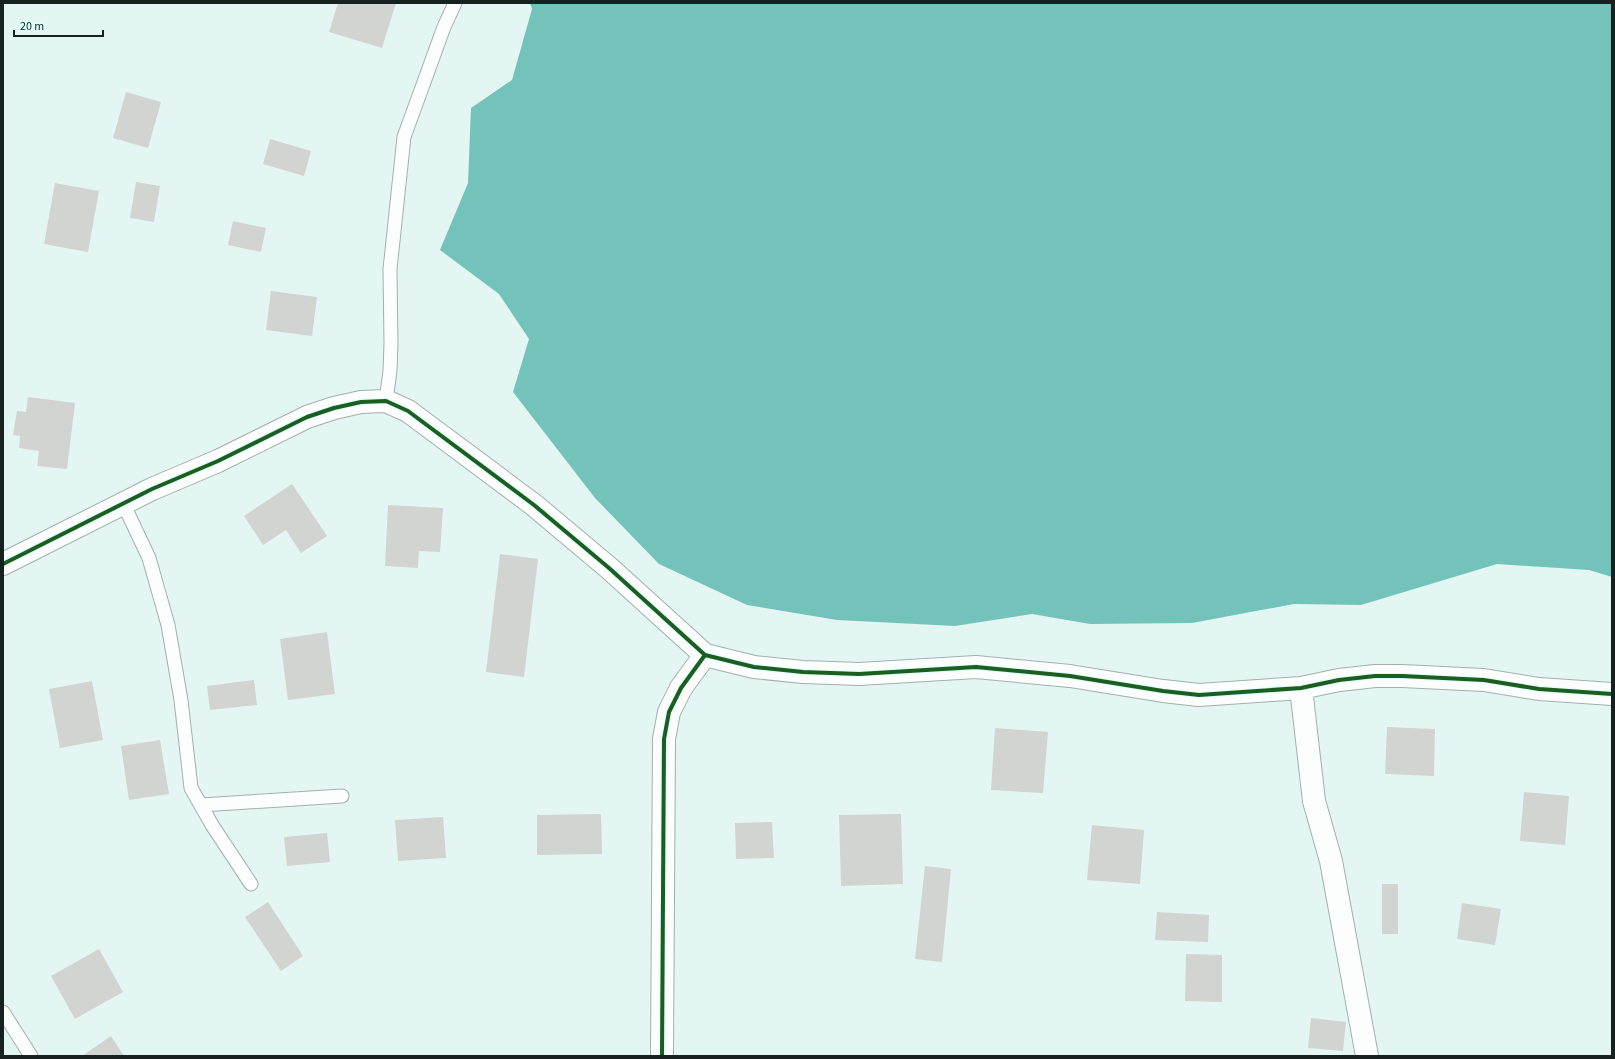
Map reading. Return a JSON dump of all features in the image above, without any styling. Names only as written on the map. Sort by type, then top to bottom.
[{"type":"street","points":[[3,564],[123,503],[218,461],[307,417],[334,408],[360,402],[386,401],[408,411],[534,505],[609,568],[705,655],[754,667],[803,672],[859,674],[976,667],[1070,676],[1163,691],[1199,695],[1301,688],[1339,680],[1375,676],[1484,680],[1540,689],[1612,694]]},
{"type":"street","points":[[662,1056],[664,739],[668,712],[681,688],[705,655]]},
{"type":"street","points":[[1301,688],[1314,801],[1331,861],[1367,1056]]},
{"type":"lane","points":[[386,401],[390,371],[391,344],[390,269],[404,137],[444,27],[455,3]]},
{"type":"lane","points":[[123,503],[148,558],[168,625],[181,700],[191,788],[212,825],[251,884]]},
{"type":"lane","points":[[201,805],[342,796]]},
{"type":"lane","points":[[3,1012],[31,1056]]},
{"type":"water","points":[[530,3],[1612,3],[1612,577],[1589,570],[1497,564],[1361,605],[1294,604],[1192,623],[1090,624],[1032,614],[955,626],[837,620],[747,605],[659,564],[595,498],[513,392],[529,339],[499,294],[440,250],[468,183],[471,108],[512,80],[532,9]]},
{"type":"building","points":[[338,3],[396,3],[382,48],[329,32]]},
{"type":"building","points":[[126,92],[161,102],[148,148],[113,138]]},
{"type":"building","points":[[270,139],[311,151],[304,176],[263,164]]},
{"type":"building","points":[[136,182],[160,186],[154,222],[130,218]]},
{"type":"building","points":[[55,183],[99,191],[88,252],[44,244]]},
{"type":"building","points":[[233,221],[266,228],[261,252],[228,245]]},
{"type":"building","points":[[271,291],[317,297],[312,336],[266,330]]},
{"type":"building","points":[[28,397],[75,403],[67,469],[37,466],[39,451],[19,448],[20,436],[13,435],[17,411],[26,412]]},
{"type":"building","points":[[292,484],[327,536],[301,553],[286,530],[263,545],[244,516]]},
{"type":"building","points":[[388,505],[443,508],[440,552],[419,551],[418,568],[385,566]]},
{"type":"building","points":[[500,554],[538,559],[524,677],[486,672]]},
{"type":"building","points":[[327,632],[335,694],[288,700],[280,639]]},
{"type":"building","points":[[254,680],[257,705],[210,710],[207,686]]},
{"type":"building","points":[[92,681],[103,740],[60,748],[49,689]]},
{"type":"building","points":[[1387,727],[1435,729],[1434,776],[1385,774]]},
{"type":"building","points":[[995,728],[1048,732],[1043,793],[991,790]]},
{"type":"building","points":[[160,740],[169,794],[129,800],[121,746]]},
{"type":"building","points":[[1524,792],[1569,796],[1565,845],[1520,841]]},
{"type":"building","points":[[601,814],[602,854],[537,855],[537,815]]},
{"type":"building","points":[[901,814],[903,884],[841,886],[839,815]]},
{"type":"building","points":[[443,817],[446,858],[398,861],[395,820]]},
{"type":"building","points":[[772,822],[774,858],[736,859],[735,823]]},
{"type":"building","points":[[1092,825],[1144,830],[1140,884],[1087,880]]},
{"type":"building","points":[[327,833],[330,862],[287,866],[284,837]]},
{"type":"building","points":[[925,866],[951,869],[942,962],[915,959]]},
{"type":"building","points":[[1382,884],[1398,884],[1398,934],[1382,934]]},
{"type":"building","points":[[268,902],[303,956],[281,971],[245,917]]},
{"type":"building","points":[[1462,903],[1501,909],[1495,945],[1457,939]]},
{"type":"building","points":[[1157,912],[1209,915],[1208,942],[1155,940]]},
{"type":"building","points":[[99,949],[123,992],[75,1019],[51,976]]},
{"type":"building","points":[[1186,954],[1222,955],[1222,1002],[1185,1001]]},
{"type":"building","points":[[1311,1018],[1346,1022],[1343,1051],[1308,1048]]},
{"type":"building","points":[[111,1036],[124,1056],[82,1056]]},
{"type":"cycle path","points":[[3,564],[152,489],[218,461],[307,417],[334,408],[361,402],[386,401],[408,411],[534,505],[609,568],[705,655],[754,667],[803,672],[859,674],[976,667],[1070,676],[1163,691],[1199,695],[1301,688],[1339,680],[1375,676],[1484,680],[1539,689],[1612,694]]},
{"type":"cycle path","points":[[662,1056],[664,739],[669,712],[681,688],[705,655]]}]
